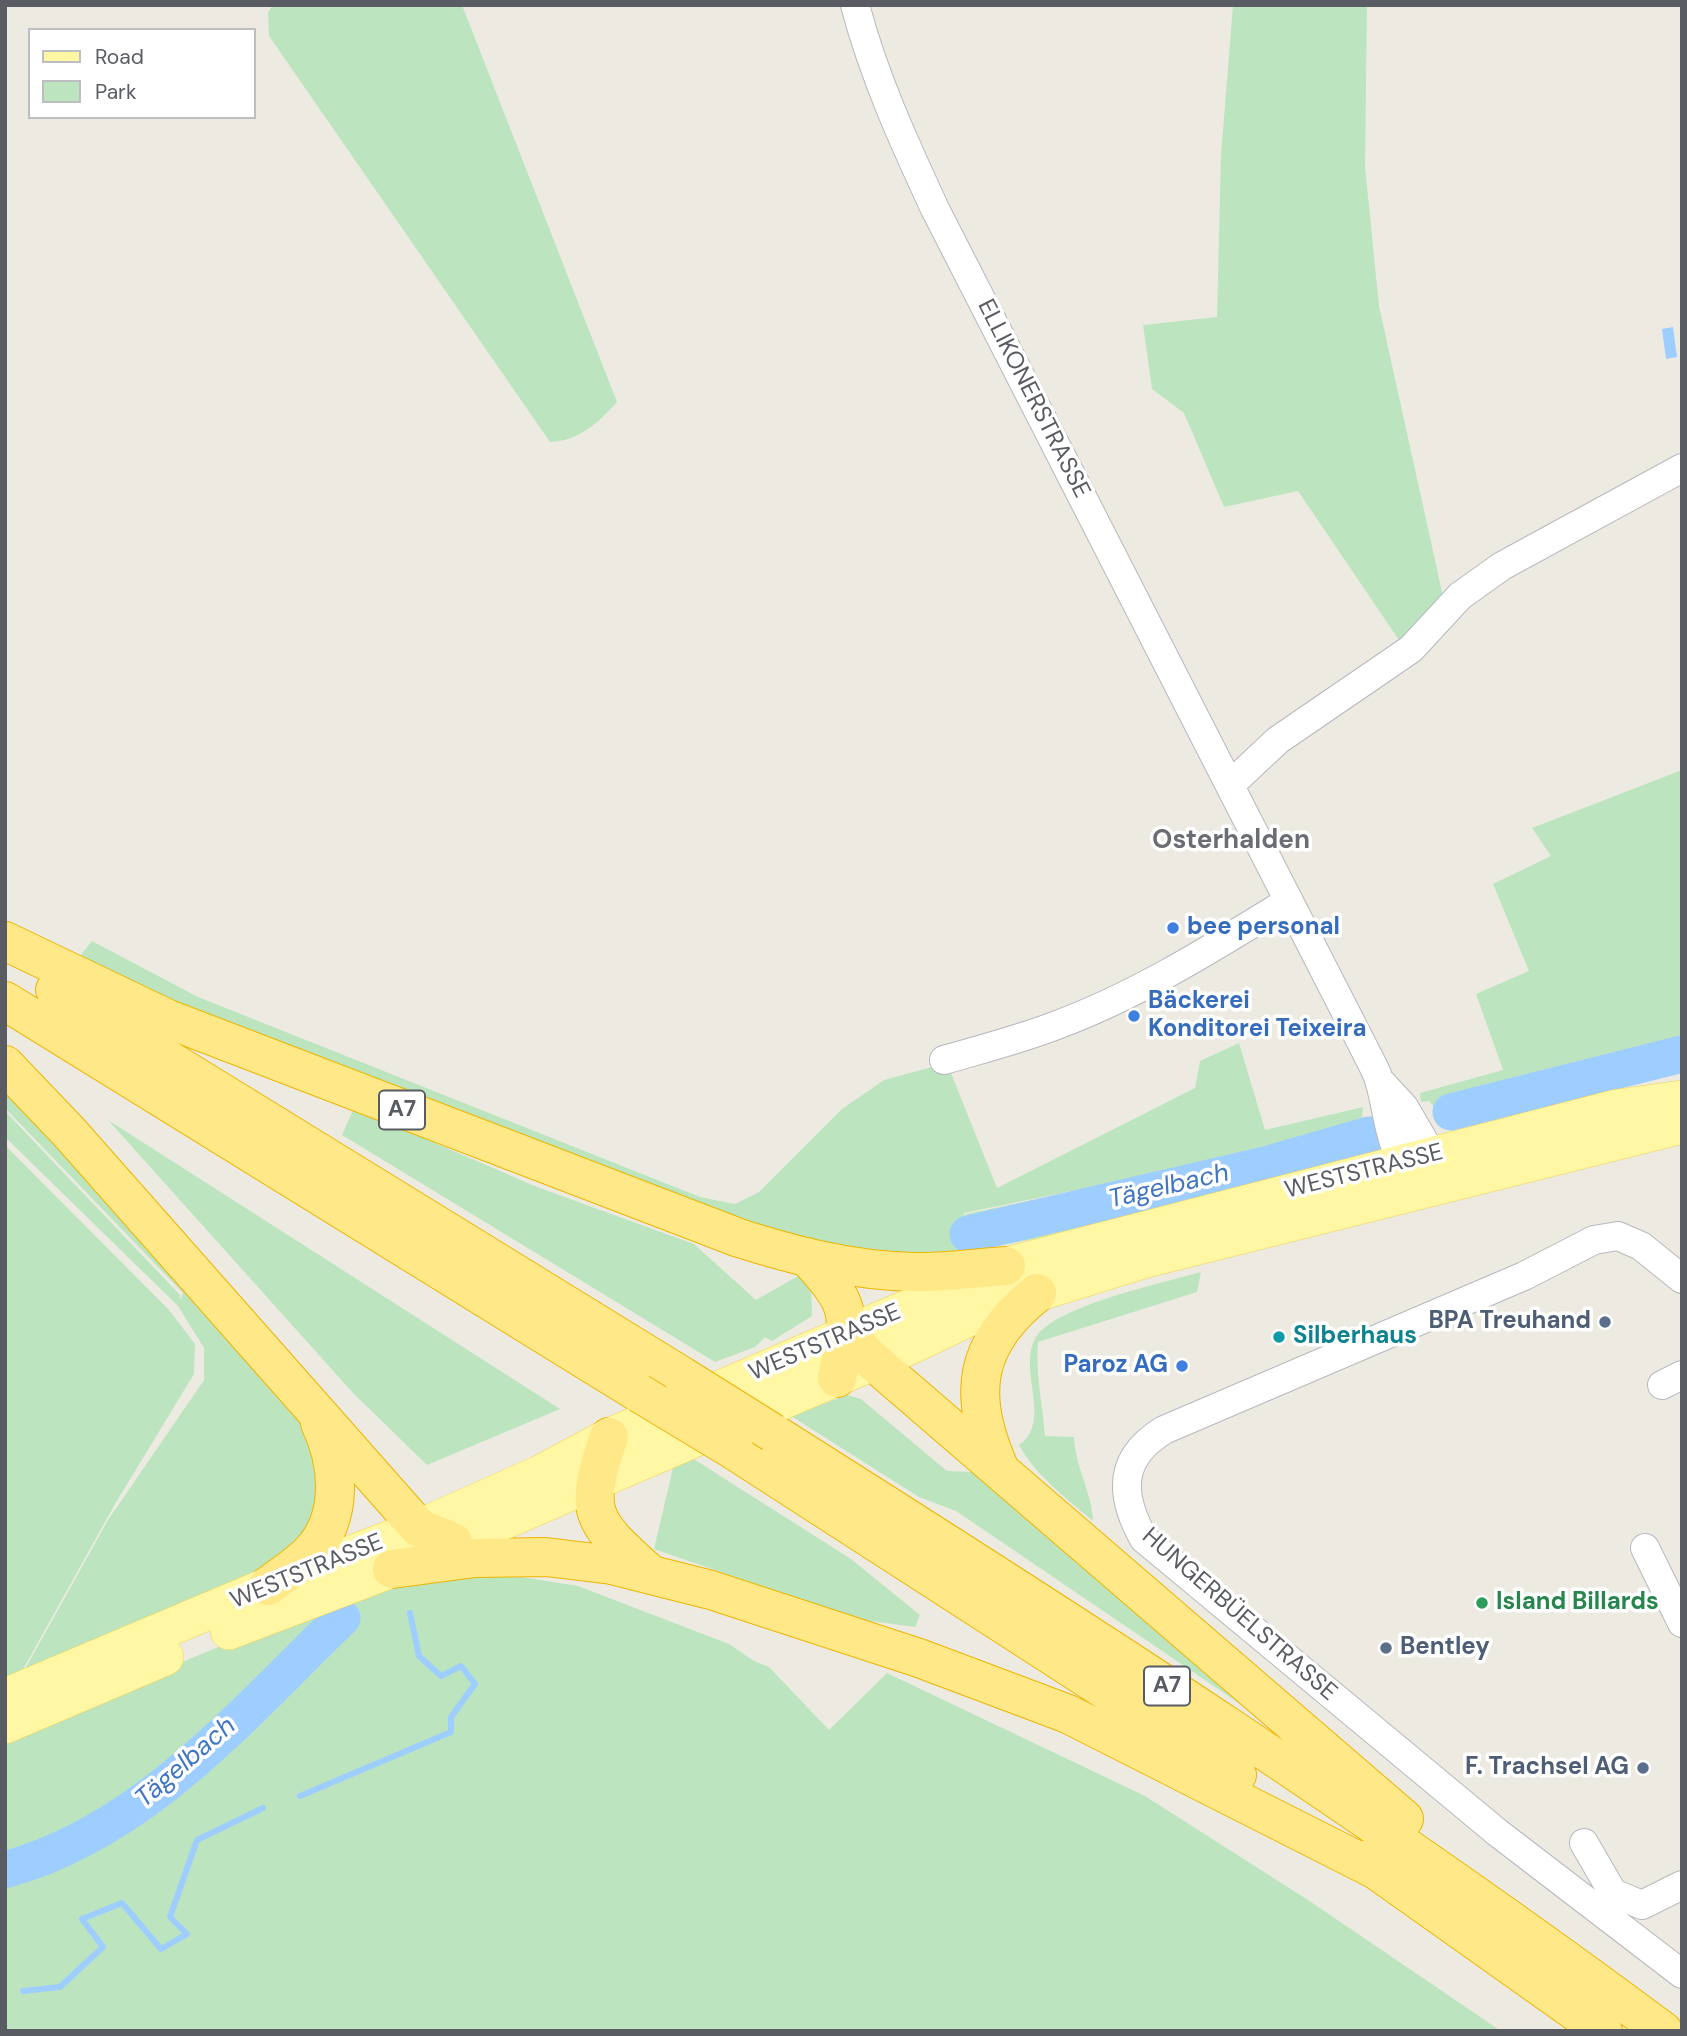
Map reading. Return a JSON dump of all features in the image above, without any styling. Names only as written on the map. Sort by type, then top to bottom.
[{"type":"highway","name":"A7","points":[[5,941],[130,1002],[246,1050],[739,1238],[807,1258],[863,1268],[915,1272],[1006,1266]]},
{"type":"highway","name":"A7","points":[[5,958],[682,1376],[1169,1687],[1555,1950],[1663,2031]]},
{"type":"highway","name":"A7","points":[[5,1001],[735,1451],[1149,1716],[1384,1874],[1603,2031]]},
{"type":"highway","points":[[5,1065],[69,1132],[298,1389],[436,1535]]},
{"type":"highway","points":[[807,1258],[839,1294],[846,1314],[846,1334],[837,1378]]},
{"type":"highway","name":"A7","points":[[999,1467],[982,1421],[979,1400],[981,1371],[989,1348],[1002,1327],[1037,1293]]},
{"type":"highway","name":"A7","points":[[846,1334],[874,1362],[999,1467],[1555,1950]]},
{"type":"highway","points":[[268,1586],[312,1552],[328,1524],[335,1494],[335,1472],[327,1438],[298,1389]]},
{"type":"highway","name":"A7","points":[[609,1437],[594,1481],[595,1505],[604,1529],[648,1572]]},
{"type":"highway","name":"A7","points":[[392,1569],[514,1556],[574,1559],[648,1572],[919,1658],[1026,1696],[1131,1744],[1384,1874]]},
{"type":"main road","name":"WESTSTRASSE","points":[[5,1725],[269,1614],[392,1569],[436,1535],[609,1437],[1006,1266],[1617,1108],[1682,1099]]},
{"type":"main road","name":"WESTSTRASSE","points":[[5,1697],[268,1586],[436,1535],[594,1481],[874,1362],[991,1307],[1224,1238],[1419,1159],[1682,1125]]},
{"type":"street","name":"ELLIKONERSTRASSE","points":[[855,5],[868,53],[893,119],[935,209],[1230,785],[1284,904],[1419,1159]]},
{"type":"street","points":[[1230,785],[1278,740],[1411,649],[1460,596],[1502,566],[1682,468]]},
{"type":"street","points":[[944,1060],[1057,1025],[1098,1007],[1176,970],[1284,904]]},
{"type":"street","name":"HUNGERBÜELSTRASSE","points":[[1682,1279],[1641,1246],[1618,1236],[1594,1240],[1524,1276],[1164,1430],[1147,1440],[1133,1458],[1125,1488],[1130,1513],[1144,1539],[1682,1974]]},
{"type":"street","points":[[1645,1548],[1682,1623]]},
{"type":"street","points":[[1584,1843],[1613,1893],[1642,1905],[1682,1885]]},
{"type":"green space","points":[[273,5],[462,5],[617,402],[595,424],[570,438],[550,442],[269,36],[268,12]]},
{"type":"green space","points":[[1233,5],[1367,5],[1365,166],[1379,306],[1444,601],[1403,646],[1298,491],[1224,507],[1184,413],[1152,389],[1143,325],[1217,317],[1221,155]]},
{"type":"green space","points":[[1682,770],[1682,1065],[1461,1126],[1450,1125],[1429,1101],[1421,1102],[1420,1093],[1503,1070],[1476,994],[1529,971],[1493,884],[1551,856],[1532,828]]},
{"type":"green space","points":[[92,941],[198,997],[700,1197],[735,1204],[759,1192],[842,1109],[884,1080],[947,1063],[997,1188],[1195,1088],[1200,1061],[1239,1043],[1265,1130],[1363,1107],[1362,1118],[1292,1141],[1363,1120],[1365,1144],[1307,1166],[1040,1238],[975,1250],[966,1214],[1179,1169],[964,1213],[975,1256],[836,1253],[364,1084],[76,961]]},
{"type":"green space","points":[[5,1083],[308,1423],[325,1467],[320,1521],[296,1557],[20,1678],[108,1520],[204,1380],[204,1348],[178,1306],[5,1137],[5,1111],[180,1295],[180,1300],[183,1293],[5,1108]]},
{"type":"green space","points":[[354,1108],[537,1187],[694,1244],[756,1300],[798,1276],[811,1285],[812,1316],[772,1341],[765,1337],[755,1347],[715,1362],[342,1135]]},
{"type":"green space","points":[[108,1120],[560,1409],[427,1465],[353,1393]]},
{"type":"green space","points":[[5,1145],[169,1310],[195,1344],[194,1374],[115,1504],[21,1673],[5,1680]]},
{"type":"green space","points":[[1201,1272],[1197,1292],[1038,1342],[1038,1378],[1045,1436],[1074,1437],[1093,1521],[1043,1477],[1019,1445],[1029,1435],[1034,1422],[1030,1360],[1032,1346],[1039,1333],[1070,1313],[1115,1296]]},
{"type":"green space","points":[[847,1395],[861,1399],[947,1471],[974,1472],[1249,1710],[956,1511],[919,1497],[791,1416]]},
{"type":"green space","points":[[692,1458],[851,1559],[920,1615],[915,1627],[857,1619],[654,1549],[673,1468]]},
{"type":"green space","points":[[509,1575],[578,1586],[729,1644],[754,1661],[769,1667],[829,1730],[887,1673],[1145,1796],[1308,1900],[1501,2031],[5,2031],[5,1740],[191,1658],[334,1604],[413,1583]]},
{"type":"water","points":[[1673,327],[1677,357],[1666,359],[1662,329]]},
{"type":"waterway","name":"Tägelbach","points":[[1451,1112],[1682,1054]]},
{"type":"waterway","name":"Tägelbach","points":[[968,1234],[1265,1165],[1369,1135]]},
{"type":"waterway","points":[[300,1796],[451,1732],[451,1717],[475,1684],[461,1666],[441,1676],[419,1656],[410,1613]]},
{"type":"waterway","name":"Tägelbach","points":[[5,1870],[56,1852],[103,1828],[147,1799],[228,1730],[342,1618]]},
{"type":"waterway","points":[[23,1991],[60,1987],[103,1947],[82,1919],[122,1903],[161,1949],[187,1934],[170,1917],[197,1840],[263,1808]]},
{"type":"place","name":"bee personal","points":[[1173,928]]},
{"type":"place","name":"Bäckerei Konditorei Teixeira","points":[[1134,1016]]},
{"type":"place","name":"BPA Treuhand","points":[[1605,1322]]},
{"type":"place","name":"Silberhaus","points":[[1279,1337]]},
{"type":"place","name":"Paroz AG","points":[[1182,1366]]},
{"type":"place","name":"Island Billards","points":[[1482,1603]]},
{"type":"place","name":"Bentley","points":[[1386,1648]]},
{"type":"place","name":"F. Trachsel AG","points":[[1643,1768]]},
{"type":"district","name":"Osterhalden","points":[[1231,841]]}]
